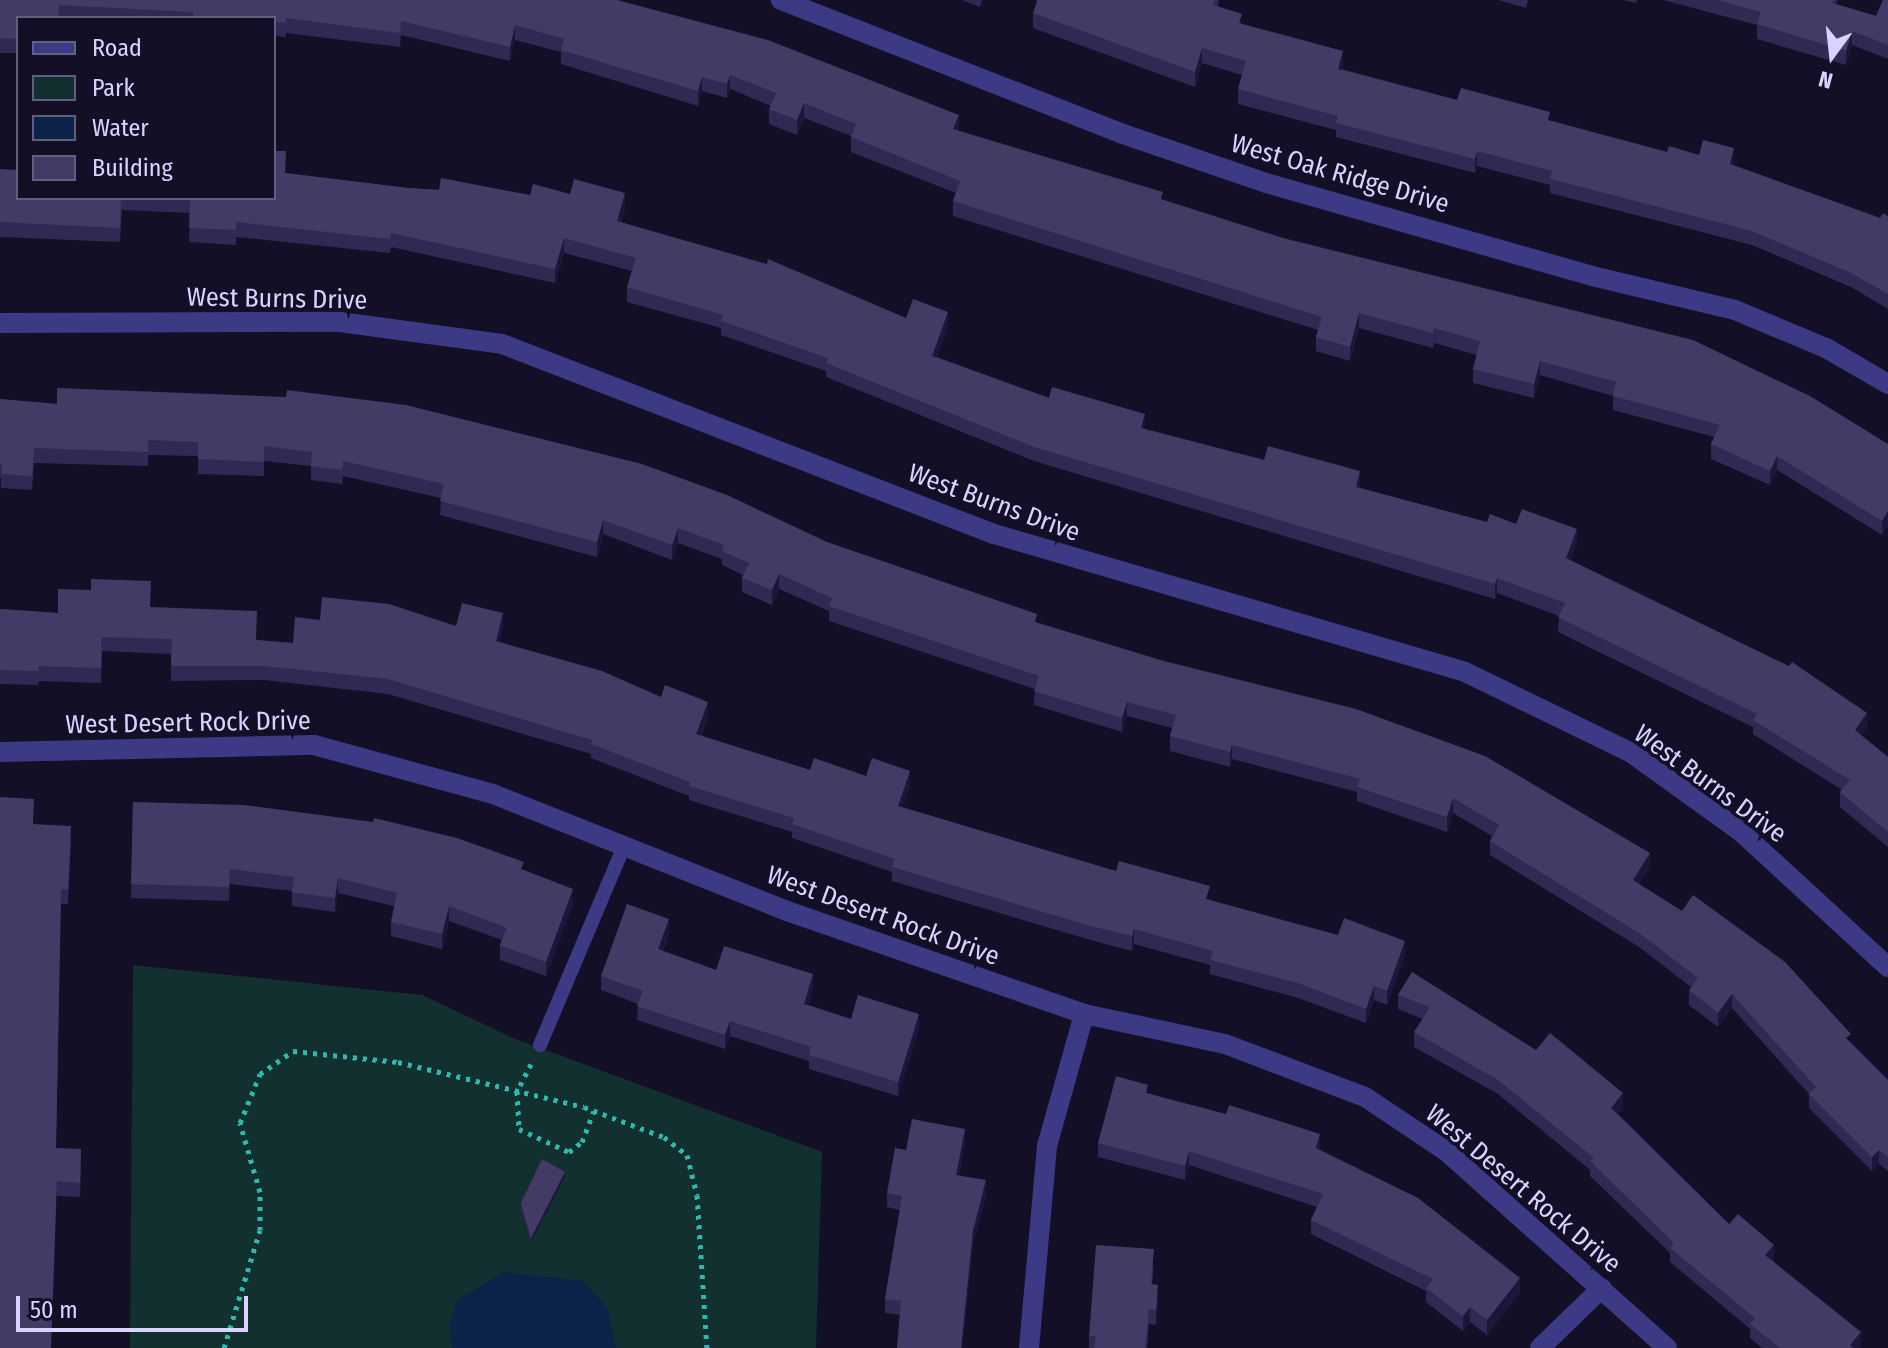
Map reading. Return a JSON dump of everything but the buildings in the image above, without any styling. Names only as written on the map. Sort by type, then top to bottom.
[{"type":"street","name":"West Oak Ridge Drive","points":[[781,0],[1123,134],[1266,183],[1592,276],[1735,310],[1826,348],[1888,384]]},
{"type":"street","name":"West Burns Drive","points":[[0,323],[340,322],[502,344],[994,534],[1465,672],[1630,752],[1740,831],[1888,967]]},
{"type":"street","name":"West Desert Rock Drive","points":[[0,752],[314,745],[493,794],[787,911],[1084,1014],[1225,1044],[1365,1097],[1446,1151],[1667,1348]]},
{"type":"street","points":[[1029,1348],[1047,1146],[1084,1014]]},
{"type":"street","points":[[1540,1348],[1602,1288]]},
{"type":"lane","points":[[540,1045],[624,846]]},
{"type":"path","points":[[540,1045],[517,1091],[519,1129],[569,1152],[582,1142],[594,1111]]},
{"type":"path","points":[[224,1348],[260,1230],[260,1192],[240,1123],[248,1095],[275,1060],[293,1051],[321,1051],[398,1062],[594,1111],[664,1137],[687,1155],[697,1195],[707,1348]]},
{"type":"green space","points":[[133,965],[422,995],[513,1038],[822,1152],[816,1348],[130,1348]]},
{"type":"water","points":[[504,1272],[583,1281],[608,1309],[616,1348],[452,1348],[449,1323],[457,1300]]}]
